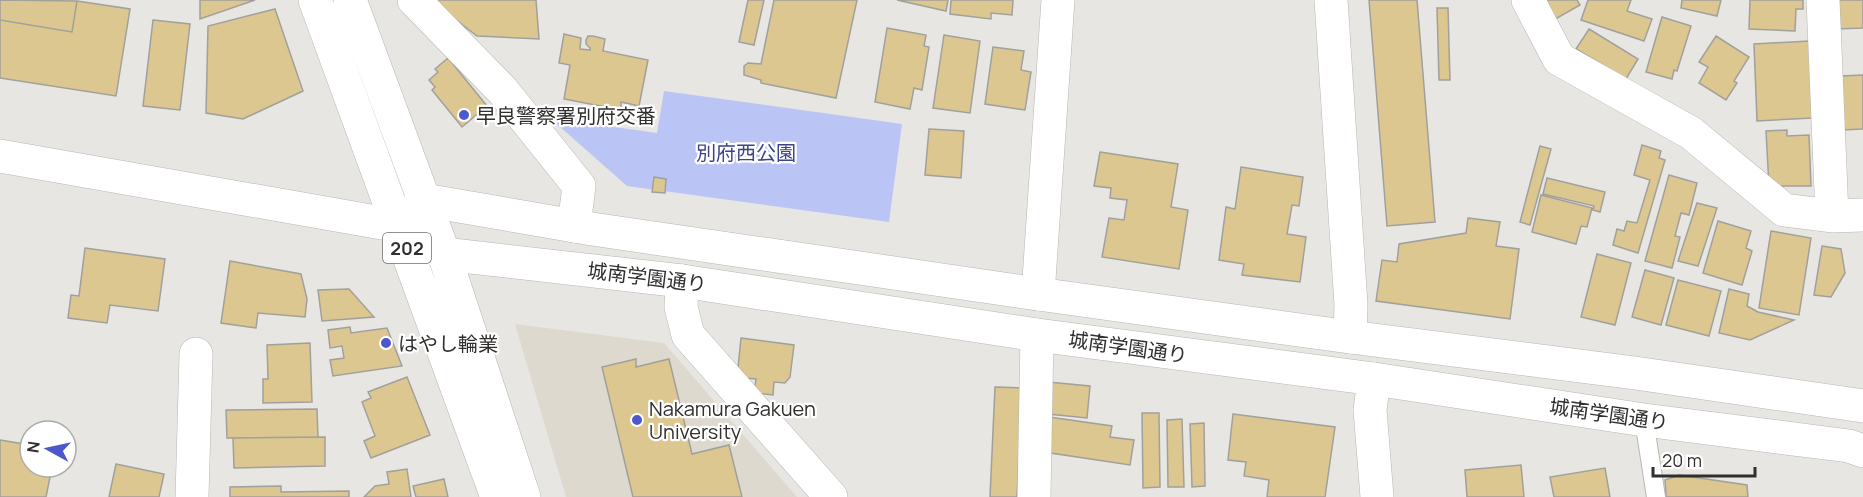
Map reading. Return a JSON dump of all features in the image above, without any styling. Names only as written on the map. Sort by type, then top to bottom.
[{"type":"main road","name":"202","points":[[315,0],[497,497]]},
{"type":"main road","name":"202","points":[[350,0],[444,254],[524,497]]},
{"type":"main road","points":[[414,0],[503,92],[579,186],[574,226]]},
{"type":"main road","points":[[1038,294],[1058,0]]},
{"type":"main road","points":[[1331,0],[1351,304],[1350,337]]},
{"type":"main road","points":[[1528,0],[1559,59],[1691,133],[1785,210],[1847,216],[1823,0]]},
{"type":"main road","points":[[0,156],[399,226],[424,200]]},
{"type":"main road","name":"城南学園通り","points":[[424,200],[574,226],[1038,294],[1350,337],[1861,400]]},
{"type":"main road","name":"城南学園通り","points":[[399,226],[444,254],[682,280],[1037,335],[1374,379],[1644,420],[1856,448]]},
{"type":"main road","points":[[682,280],[681,307],[688,335],[831,497]]},
{"type":"main road","points":[[1034,497],[1037,335]]},
{"type":"main road","points":[[192,497],[196,354]]},
{"type":"main road","points":[[1374,379],[1370,410],[1377,497]]},
{"type":"main road","points":[[1856,448],[1861,400]]},
{"type":"lane","points":[[1644,420],[1656,497]]},
{"type":"shaded area","name":"Nakamura Gakuen University","points":[[515,324],[664,343],[797,497],[566,497]]},
{"type":"green space","name":"別府西公園","points":[[664,91],[902,124],[889,222],[627,186],[550,118],[657,133]]},
{"type":"building","points":[[0,0],[77,1],[72,32],[0,20]]},
{"type":"building","points":[[200,0],[255,0],[200,19]]},
{"type":"building","points":[[430,0],[536,0],[539,39],[477,36]]},
{"type":"building","points":[[748,0],[764,0],[754,45],[739,42]]},
{"type":"building","points":[[774,0],[857,0],[836,98],[761,83],[761,80],[744,75],[744,66],[748,63],[761,64]]},
{"type":"building","points":[[897,0],[948,0],[946,11]]},
{"type":"building","points":[[951,0],[1013,0],[1012,15],[991,13],[991,19],[950,14]]},
{"type":"building","points":[[1369,0],[1417,0],[1435,222],[1387,226]]},
{"type":"building","points":[[1540,0],[1577,0],[1580,5],[1552,21]]},
{"type":"building","points":[[1588,0],[1631,0],[1627,11],[1652,19],[1644,41],[1581,20]]},
{"type":"building","points":[[1682,0],[1721,0],[1717,16],[1681,8]]},
{"type":"building","points":[[1750,0],[1803,0],[1803,9],[1796,9],[1795,31],[1749,29]]},
{"type":"building","points":[[1835,0],[1863,0],[1863,28],[1836,29]]},
{"type":"building","points":[[77,1],[130,9],[116,96],[0,78],[0,20],[72,32]]},
{"type":"building","points":[[1437,8],[1448,8],[1450,80],[1439,80]]},
{"type":"building","points":[[275,9],[303,91],[243,119],[206,113],[208,26]]},
{"type":"building","points":[[1662,17],[1691,26],[1677,71],[1674,70],[1672,79],[1646,72]]},
{"type":"building","points":[[153,20],[190,24],[180,110],[143,106]]},
{"type":"building","points":[[887,28],[926,35],[924,46],[929,47],[922,90],[914,88],[910,109],[875,102]]},
{"type":"building","points":[[1589,29],[1638,59],[1626,79],[1576,49]]},
{"type":"building","points":[[564,34],[581,38],[580,49],[590,50],[586,40],[588,36],[593,36],[605,39],[603,51],[648,60],[639,106],[621,102],[621,110],[564,99],[570,65],[559,63]]},
{"type":"building","points":[[944,35],[980,41],[970,113],[933,108]]},
{"type":"building","points":[[1716,36],[1749,57],[1734,81],[1737,83],[1726,100],[1699,83],[1708,67],[1699,62]]},
{"type":"building","points":[[1809,41],[1812,118],[1757,121],[1754,44]]},
{"type":"building","points":[[993,47],[1024,51],[1021,70],[1031,72],[1025,110],[985,104]]},
{"type":"building","points":[[448,58],[487,106],[462,127],[432,90],[435,87],[429,80],[438,72],[435,69]]},
{"type":"building","points":[[1863,75],[1863,129],[1842,130],[1841,76]]},
{"type":"building","points":[[929,129],[964,131],[961,178],[925,175]]},
{"type":"building","points":[[1787,130],[1787,136],[1809,135],[1811,186],[1769,186],[1766,131]]},
{"type":"building","points":[[1642,145],[1661,151],[1659,158],[1665,160],[1638,253],[1613,245],[1617,229],[1624,231],[1627,221],[1637,223],[1650,180],[1634,175]]},
{"type":"building","points":[[1540,146],[1551,149],[1530,225],[1520,222]]},
{"type":"building","points":[[1100,152],[1178,164],[1171,207],[1188,210],[1179,269],[1102,257],[1109,218],[1124,220],[1127,200],[1110,198],[1111,188],[1094,186]]},
{"type":"building","points":[[1241,167],[1303,177],[1299,206],[1292,205],[1287,234],[1306,237],[1300,282],[1242,275],[1244,264],[1219,260],[1226,207],[1235,209]]},
{"type":"building","points":[[1669,175],[1697,183],[1689,215],[1681,213],[1675,236],[1680,237],[1672,268],[1645,261]]},
{"type":"building","points":[[654,177],[666,179],[665,193],[652,192]]},
{"type":"building","points":[[1547,178],[1605,192],[1600,212],[1593,210],[1594,206],[1543,194]]},
{"type":"building","points":[[1541,195],[1592,208],[1587,227],[1581,226],[1576,244],[1532,232]]},
{"type":"building","points":[[1697,203],[1717,208],[1698,266],[1678,261]]},
{"type":"building","points":[[1468,218],[1500,222],[1496,246],[1519,249],[1510,319],[1376,301],[1382,260],[1397,262],[1399,244],[1466,233]]},
{"type":"building","points":[[1718,221],[1751,231],[1746,248],[1752,251],[1742,285],[1703,273]]},
{"type":"building","points":[[1771,231],[1811,238],[1799,315],[1759,308]]},
{"type":"building","points":[[1822,246],[1841,249],[1845,273],[1831,297],[1814,295]]},
{"type":"building","points":[[85,248],[165,259],[158,311],[110,305],[107,323],[68,318],[71,295],[79,296]]},
{"type":"building","points":[[1597,254],[1631,263],[1615,325],[1581,317]]},
{"type":"building","points":[[230,261],[301,274],[307,299],[305,317],[258,313],[256,328],[221,323]]},
{"type":"building","points":[[1645,270],[1674,278],[1661,325],[1632,317]]},
{"type":"building","points":[[1678,280],[1721,291],[1709,336],[1666,325]]},
{"type":"building","points":[[349,289],[374,317],[322,321],[318,290]]},
{"type":"building","points":[[1729,289],[1749,294],[1747,306],[1758,312],[1794,320],[1750,340],[1719,333]]},
{"type":"building","points":[[350,327],[351,333],[387,328],[402,366],[333,376],[330,360],[344,358],[342,346],[330,348],[328,330]]},
{"type":"building","points":[[741,338],[794,345],[790,377],[785,383],[774,382],[773,395],[754,393],[756,379],[745,378],[738,368]]},
{"type":"building","points":[[310,343],[312,402],[263,403],[263,379],[268,379],[267,345]]},
{"type":"building","points":[[636,359],[636,367],[669,359],[692,454],[729,445],[742,497],[633,497],[602,367]]},
{"type":"building","points":[[407,377],[430,435],[371,458],[364,441],[375,436],[362,402],[371,398],[368,392]]},
{"type":"building","points":[[1048,382],[1090,386],[1087,418],[1038,413]]},
{"type":"building","points":[[995,387],[1022,388],[1017,497],[990,497]]},
{"type":"building","points":[[317,409],[318,437],[227,438],[226,410]]},
{"type":"building","points":[[1142,413],[1159,413],[1160,487],[1143,488]]},
{"type":"building","points":[[1233,414],[1335,427],[1325,497],[1267,497],[1269,480],[1244,476],[1246,462],[1228,460]]},
{"type":"building","points":[[1049,417],[1112,426],[1110,437],[1134,440],[1130,465],[1044,452]]},
{"type":"building","points":[[1182,419],[1184,487],[1168,487],[1167,420]]},
{"type":"building","points":[[1204,423],[1205,486],[1192,487],[1190,424]]},
{"type":"building","points":[[325,437],[325,466],[234,468],[233,438]]},
{"type":"building","points":[[0,440],[18,443],[18,479],[50,479],[46,497],[0,497]]},
{"type":"building","points":[[116,464],[164,474],[159,497],[109,497]]},
{"type":"building","points":[[1521,465],[1524,497],[1467,497],[1465,470]]},
{"type":"building","points":[[1605,468],[1610,497],[1554,497],[1550,477]]},
{"type":"building","points":[[407,469],[411,497],[364,497],[375,486],[389,484],[387,472]]},
{"type":"building","points":[[1679,475],[1747,485],[1748,497],[1666,497],[1665,480]]},
{"type":"building","points":[[444,479],[448,497],[416,497],[413,486]]},
{"type":"building","points":[[281,486],[281,492],[349,491],[349,497],[230,497],[230,487]]},
{"type":"place","name":"早良警察署別府交番","points":[[464,115]]},
{"type":"place","name":"はやし輪業","points":[[386,343]]},
{"type":"place","name":"Nakamura Gakuen University","points":[[637,420]]}]
